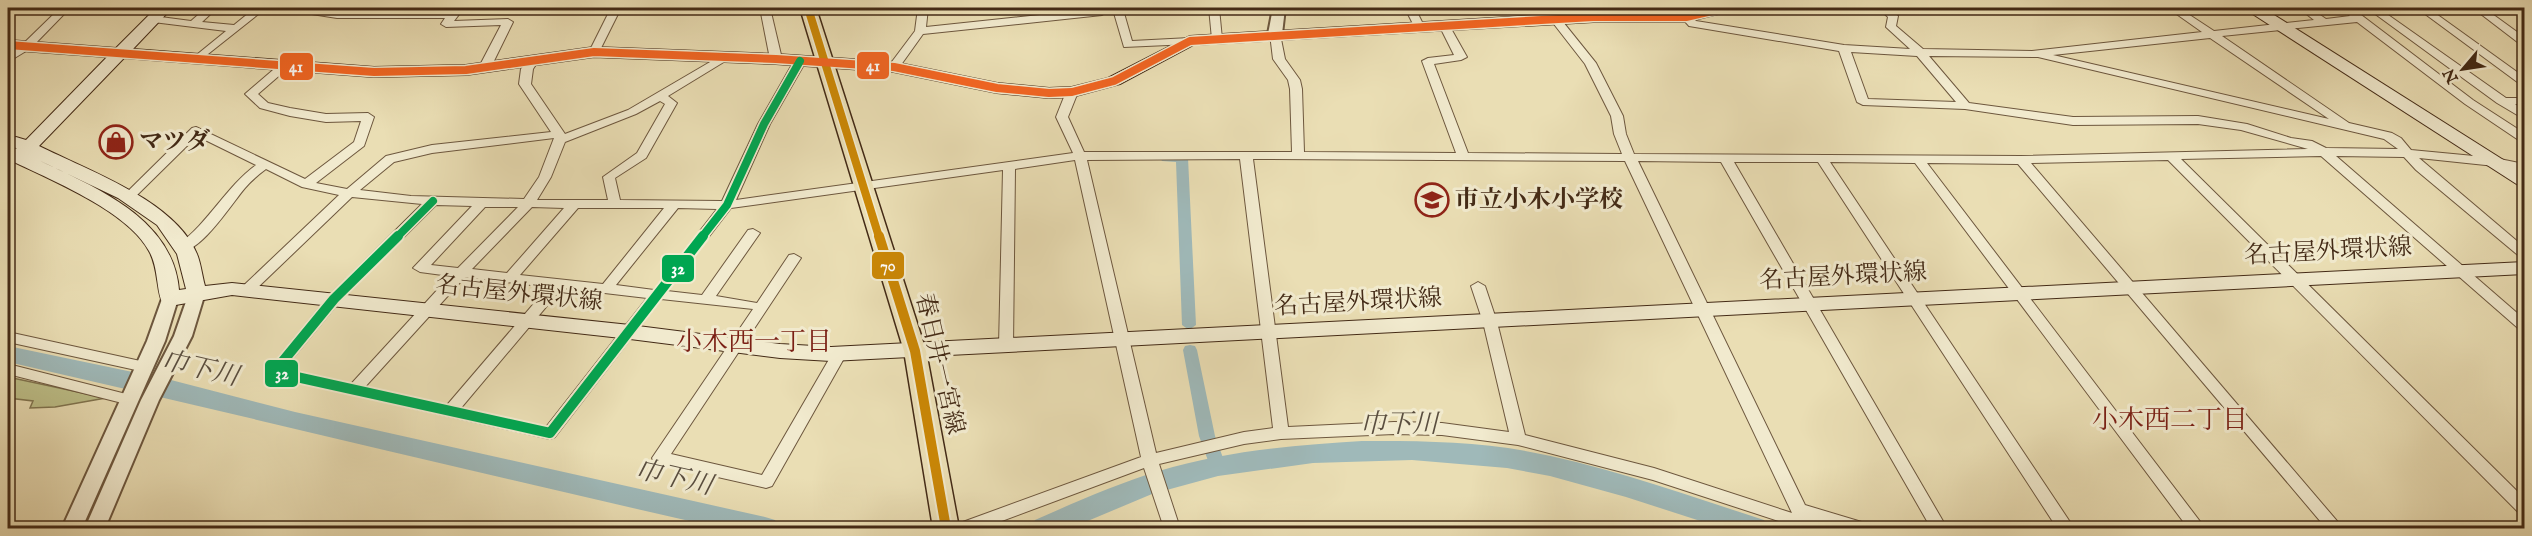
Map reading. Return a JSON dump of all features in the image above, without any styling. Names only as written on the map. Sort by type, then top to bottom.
[{"type":"main road","name":"春日井一宮線","points":[[808,8],[827,62],[915,351],[946,528]]},
{"type":"main road","points":[[8,45],[374,72],[485,68],[594,52],[776,59],[894,67],[1016,91],[1072,92],[1114,81],[1190,41],[1275,34],[1555,19],[1591,12],[1685,12],[1725,8]]},
{"type":"main road","points":[[2253,8],[2524,181]]},
{"type":"main road","points":[[14,148],[156,11]]},
{"type":"main road","points":[[14,148],[128,197],[164,221],[187,253],[196,293]]},
{"type":"main road","points":[[14,148],[114,206],[146,232],[166,265],[170,299]]},
{"type":"main road","name":"名古屋外環状線","points":[[170,299],[232,289],[630,332],[780,351],[840,353],[1490,322],[2524,268]]},
{"type":"street","points":[[8,59],[27,46],[65,8]]},
{"type":"street","points":[[193,25],[212,8]]},
{"type":"street","points":[[198,59],[261,8]]},
{"type":"street","points":[[292,8],[337,15],[456,11]]},
{"type":"street","points":[[594,52],[616,8]]},
{"type":"street","points":[[765,8],[776,59]]},
{"type":"street","points":[[894,67],[920,31],[923,8]]},
{"type":"street","points":[[1214,8],[1217,39]]},
{"type":"street","points":[[1279,8],[1275,34],[1279,59],[1294,80],[1296,89],[1298,154]]},
{"type":"street","points":[[1410,8],[1419,26]]},
{"type":"street","points":[[1883,8],[1893,16],[1891,27],[1920,52],[1965,106]]},
{"type":"street","points":[[2173,8],[2350,127]]},
{"type":"street","points":[[2304,8],[2323,21]]},
{"type":"street","points":[[2346,8],[2469,102],[2524,138]]},
{"type":"street","points":[[2373,8],[2395,8]]},
{"type":"street","points":[[2373,8],[2524,116]]},
{"type":"street","points":[[2422,8],[2524,82]]},
{"type":"street","points":[[2478,8],[2524,42]]},
{"type":"street","points":[[920,31],[1102,10],[1120,10],[1128,45],[1190,41]]},
{"type":"street","points":[[156,11],[193,25],[235,28]]},
{"type":"street","points":[[456,11],[446,24],[508,22],[485,68]]},
{"type":"street","points":[[1685,12],[1693,24],[1844,48],[2032,54],[2360,18]]},
{"type":"street","points":[[1555,19],[1590,63],[1604,88],[1617,116],[1620,134],[1630,158],[1808,521]]},
{"type":"street","points":[[1444,25],[1461,57],[1428,61],[1464,157]]},
{"type":"street","points":[[1844,48],[1863,102],[1965,106],[2073,121],[2199,120],[2308,144],[2324,152],[2524,326]]},
{"type":"street","points":[[2032,54],[2388,136],[2397,141],[2420,167],[2524,253]]},
{"type":"street","points":[[246,291],[348,194],[390,159],[432,149],[559,137],[632,112],[662,97],[726,57]]},
{"type":"street","points":[[533,60],[527,69],[525,84],[559,137]]},
{"type":"street","points":[[433,201],[334,299],[274,372],[550,434],[727,206],[764,124],[800,61]]},
{"type":"street","points":[[284,66],[252,94],[264,106],[326,118],[368,117],[360,143],[306,184]]},
{"type":"street","points":[[1072,92],[1062,117],[1080,156],[1151,463],[1172,528]]},
{"type":"street","points":[[615,205],[609,177],[642,155],[671,103],[662,97]]},
{"type":"street","points":[[2501,101],[2524,101]]},
{"type":"street","points":[[128,197],[195,131],[306,184],[348,194],[433,201],[528,204],[727,206],[1080,156],[1298,154],[2021,160],[2324,152],[2407,153],[2495,162],[2524,168]]},
{"type":"street","points":[[353,391],[426,309],[528,204],[545,177],[559,137]]},
{"type":"street","points":[[1246,155],[1281,433]]},
{"type":"street","points":[[2172,157],[2298,279],[2524,508]]},
{"type":"street","points":[[1821,158],[2066,528]]},
{"type":"street","points":[[1726,159],[1939,528]]},
{"type":"street","points":[[1918,159],[2197,528]]},
{"type":"street","points":[[2021,160],[2335,528]]},
{"type":"street","points":[[183,248],[200,238],[252,172],[265,164]]},
{"type":"street","points":[[1006,346],[1009,167]]},
{"type":"street","points":[[482,203],[420,268],[751,305]]},
{"type":"street","points":[[510,278],[574,204]]},
{"type":"street","points":[[606,289],[673,206]]},
{"type":"street","points":[[706,300],[753,233]]},
{"type":"street","points":[[794,258],[660,458],[766,482],[840,353]]},
{"type":"street","points":[[449,412],[559,284]]},
{"type":"street","points":[[1478,286],[1490,322],[1518,439]]},
{"type":"street","points":[[95,528],[150,400],[183,336],[196,293]]},
{"type":"street","points":[[72,528],[146,367],[167,314],[170,299]]},
{"type":"street","points":[[8,336],[146,367]]},
{"type":"street","points":[[8,369],[130,400]]},
{"type":"street","points":[[966,528],[1151,463],[1219,444],[1281,433],[1442,429],[1518,439],[1654,474],[1808,521],[1859,528]]},
{"type":"green space","points":[[8,377],[106,398],[55,407],[30,408],[33,401],[8,398]]},
{"type":"waterway","points":[[1166,158],[1182,158],[1189,325]]},
{"type":"waterway","points":[[1190,350],[1207,436],[1218,466]]},
{"type":"waterway","name":"巾下川","points":[[8,354],[171,389],[295,421],[765,528]]},
{"type":"waterway","name":"巾下川","points":[[1045,528],[1109,499],[1176,476],[1218,466],[1264,459],[1362,451],[1461,453],[1550,466],[1627,487],[1754,528]]},
{"type":"transit line","name":"70","points":[[808,8],[915,351],[946,528]]},
{"type":"transit line","name":"41","points":[[8,45],[374,72],[466,70],[594,52],[776,59],[894,67],[997,88],[1049,93],[1072,92],[1114,81],[1190,41],[1593,17],[1686,17],[1725,8]]},
{"type":"transit line","name":"32","points":[[433,201],[334,299],[274,372],[550,433],[727,205],[764,124],[800,61]]},
{"type":"place","name":"マツダ","points":[[116,142]]},
{"type":"place","name":"市立小木小学校","points":[[1432,200]]},
{"type":"district","name":"小木西一丁目","points":[[754,342]]},
{"type":"district","name":"小木西二丁目","points":[[2170,420]]}]
